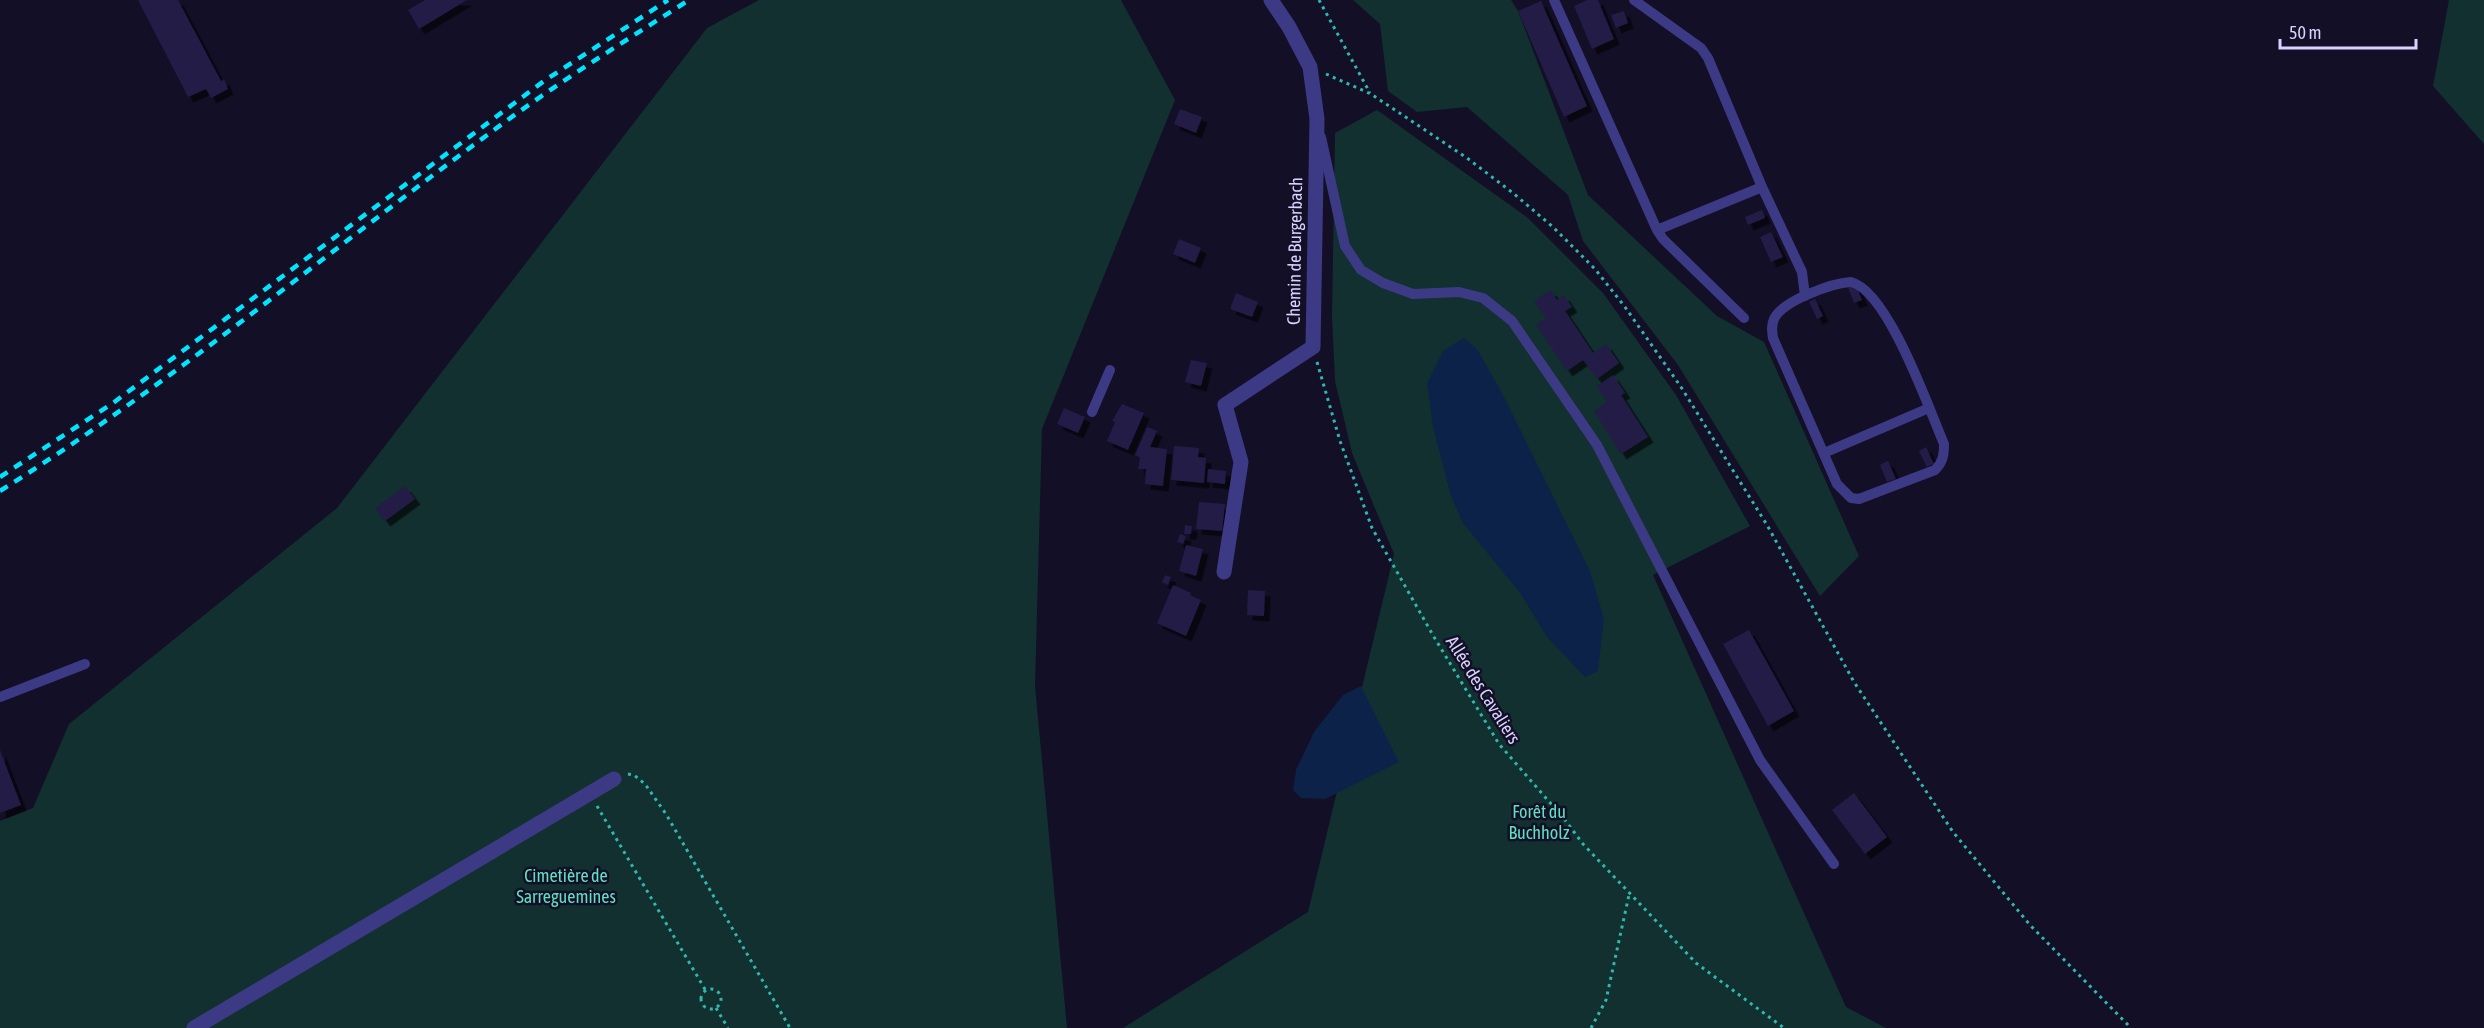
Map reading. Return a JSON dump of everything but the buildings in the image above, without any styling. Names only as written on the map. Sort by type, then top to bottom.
[{"type":"street","name":"Chemin de Burgerbach","points":[[1224,572],[1241,462],[1225,405],[1313,347],[1317,119],[1310,67],[1271,0]]},
{"type":"street","points":[[194,1028],[614,779]]},
{"type":"lane","points":[[1554,0],[1657,230],[1663,239],[1744,318]]},
{"type":"lane","points":[[1634,0],[1701,48],[1708,58],[1762,188],[1802,272],[1805,296]]},
{"type":"lane","points":[[1317,119],[1346,246],[1361,270],[1383,283],[1413,294],[1459,292],[1483,298],[1512,321],[1597,445],[1761,760],[1834,864]]},
{"type":"lane","points":[[1657,230],[1762,188]]},
{"type":"lane","points":[[1838,283],[1857,284],[1893,325],[1944,444],[1941,464],[1935,470],[1859,499],[1851,498],[1837,483],[1773,338],[1771,328],[1774,316],[1805,296],[1838,283]]},
{"type":"lane","points":[[1092,412],[1110,370]]},
{"type":"lane","points":[[1824,453],[1929,408]]},
{"type":"lane","points":[[0,697],[85,664]]},
{"type":"path","points":[[1319,0],[1371,94]]},
{"type":"path","points":[[1310,67],[1371,94],[1467,158],[1553,227],[1595,269],[1626,307],[1681,387],[1767,525],[1880,725],[1953,832],[2030,925],[2131,1028]]},
{"type":"path","name":"Allée des Cavaliers","points":[[1313,347],[1341,441],[1372,528],[1499,744],[1583,844],[1696,963],[1778,1026],[1784,1028]]},
{"type":"path","points":[[614,779],[618,774],[634,775],[645,784],[666,814],[790,1028]]},
{"type":"path","points":[[589,793],[706,991]]},
{"type":"path","points":[[1591,1028],[1606,1000],[1629,894]]},
{"type":"path","points":[[711,989],[719,994],[720,1004],[716,1008],[711,1009],[703,1005],[701,1000],[706,991],[711,989]]},
{"type":"path","points":[[716,1008],[728,1028]]},
{"type":"green space","name":"Cimetière de Sarreguemines","points":[[759,0],[1121,0],[1175,100],[1042,429],[1035,686],[1067,1028],[0,1028],[0,821],[33,808],[69,724],[337,508],[707,28]]},
{"type":"green space","points":[[1353,0],[1511,0],[1518,11],[1588,195],[1717,316],[1764,342],[1859,556],[1820,596],[1678,365],[1583,241],[1568,195],[1467,107],[1417,112],[1388,91],[1380,24]]},
{"type":"green space","points":[[2449,0],[2484,0],[2484,144],[2433,86]]},
{"type":"green space","name":"Forêt du Buchholz","points":[[1377,110],[1528,218],[1603,293],[1676,395],[1750,526],[1653,575],[1846,1007],[1886,1028],[1123,1028],[1308,912],[1394,554],[1352,453],[1335,381],[1332,317],[1335,133]]},
{"type":"water","points":[[1464,338],[1477,349],[1501,391],[1590,571],[1604,619],[1598,671],[1585,677],[1547,637],[1521,594],[1463,523],[1451,496],[1433,427],[1427,383],[1443,351]]},
{"type":"water","points":[[1361,686],[1399,762],[1325,799],[1301,798],[1293,790],[1296,770],[1314,732],[1343,695]]},
{"type":"railway","points":[[0,477],[113,403],[544,81],[668,0]]},
{"type":"railway","points":[[0,491],[126,407],[514,115],[689,0]]}]
